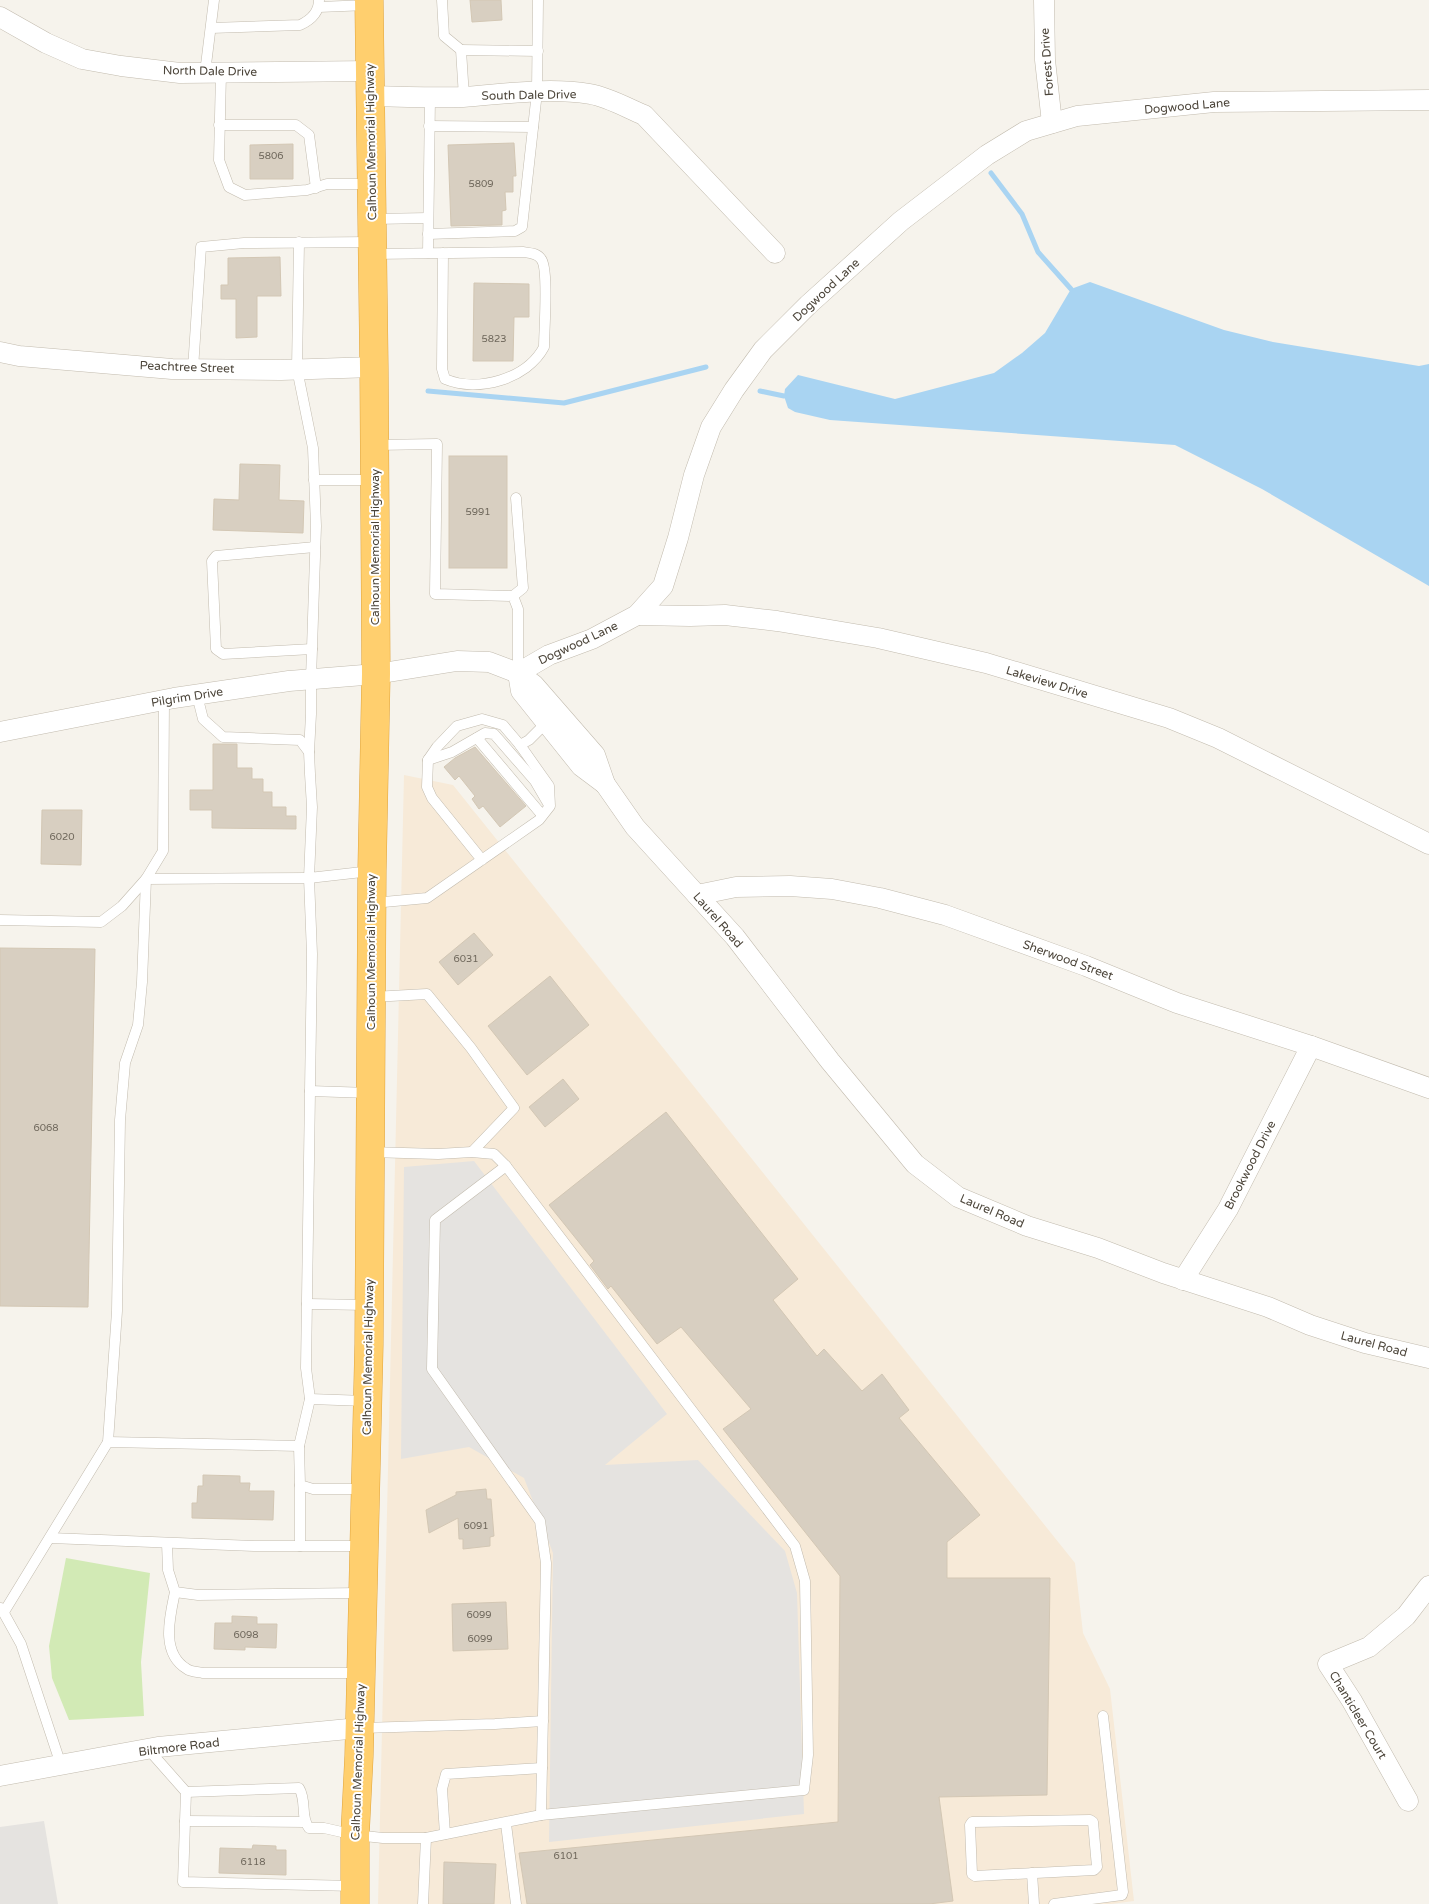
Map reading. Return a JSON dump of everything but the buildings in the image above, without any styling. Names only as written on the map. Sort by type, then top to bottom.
[{"type":"highway","name":"Calhoun Memorial Highway","points":[[356,1895],[355,1835],[369,1305],[372,871],[376,674],[369,3]]},
{"type":"street","name":"Forest Drive","points":[[1044,0],[1045,60],[1052,123]]},
{"type":"street","name":"North Dale Drive","points":[[0,17],[46,43],[82,59],[180,73],[213,73],[371,84]]},
{"type":"street","name":"South Dale Drive","points":[[371,84],[430,97],[510,92],[591,94],[644,115],[775,253]]},
{"type":"street","name":"Dogwood Lane","points":[[518,673],[549,655],[592,639],[637,615],[663,586],[678,538],[694,475],[711,428],[734,390],[763,350],[808,305],[901,221],[987,155],[1026,130],[1077,116],[1214,102],[1429,100]]},
{"type":"street","name":"Peachtree Street","points":[[0,352],[19,356],[193,369],[374,367]]},
{"type":"street","name":"Lakeview Drive","points":[[637,615],[725,615],[777,621],[878,638],[986,663],[1169,718],[1218,738],[1429,844]]},
{"type":"street","points":[[376,674],[457,661],[489,662],[518,673]]},
{"type":"street","name":"Laurel Road","points":[[518,673],[521,691],[581,766],[605,784]]},
{"type":"street","name":"Laurel Road","points":[[518,673],[534,685],[595,755],[605,784],[635,827],[735,937],[830,1062],[915,1164],[958,1197],[1027,1226],[1098,1248],[1183,1280],[1268,1308],[1310,1325],[1365,1343],[1429,1358]]},
{"type":"street","name":"Pilgrim Drive","points":[[0,732],[164,700],[311,679],[376,674]]},
{"type":"street","name":"Sherwood Street","points":[[697,895],[736,887],[790,886],[832,889],[880,898],[945,915],[1086,966],[1177,1003],[1311,1046],[1429,1088]]},
{"type":"street","name":"Brookwood Drive","points":[[1183,1280],[1228,1209],[1311,1046]]},
{"type":"street","name":"Chanticleer Court","points":[[1408,1801],[1352,1701],[1328,1664],[1369,1647],[1406,1616],[1429,1586]]},
{"type":"street","name":"Biltmore Road","points":[[0,1776],[148,1749],[359,1728]]},
{"type":"lane","points":[[214,0],[210,28],[219,125],[219,160],[229,187],[245,195],[307,190],[327,184],[372,184]]},
{"type":"lane","points":[[442,0],[444,36],[461,50],[538,51]]},
{"type":"lane","points":[[428,234],[515,231],[522,226],[537,92],[538,0]]},
{"type":"lane","points":[[210,28],[300,25],[312,20],[319,3],[369,3]]},
{"type":"lane","points":[[461,50],[464,96]]},
{"type":"lane","points":[[428,253],[430,97]]},
{"type":"lane","points":[[219,125],[296,125],[309,135],[316,188]]},
{"type":"lane","points":[[429,126],[533,127]]},
{"type":"lane","points":[[372,239],[428,218]]},
{"type":"lane","points":[[193,369],[201,246],[372,239],[428,253],[523,252],[534,253],[540,257],[544,264],[544,347],[539,356],[504,380],[487,384],[453,382],[445,379],[442,369],[444,253]]},
{"type":"lane","points":[[299,242],[297,369],[313,448],[315,547],[309,752],[312,807],[309,878],[312,954],[306,1368],[310,1399],[299,1446],[300,1546]]},
{"type":"lane","points":[[374,445],[437,444],[435,594],[513,596],[523,588],[516,498]]},
{"type":"lane","points":[[314,480],[375,480]]},
{"type":"lane","points":[[312,649],[223,654],[216,649],[212,561],[216,556],[315,547]]},
{"type":"lane","points":[[513,596],[518,609],[518,673]]},
{"type":"lane","points":[[197,695],[203,719],[222,737],[300,740],[309,752]]},
{"type":"lane","points":[[0,920],[101,922],[122,906],[146,879],[163,851],[164,700]]},
{"type":"lane","points":[[372,903],[427,898],[487,857],[539,820],[550,806],[549,786],[520,745],[503,726],[482,719],[458,726],[437,747],[428,760],[427,787],[432,798],[487,857]]},
{"type":"lane","points":[[520,745],[547,722]]},
{"type":"lane","points":[[428,760],[452,752],[485,733],[494,734],[535,781],[550,806]]},
{"type":"lane","points":[[478,738],[542,815]]},
{"type":"lane","points":[[146,879],[309,878],[372,871]]},
{"type":"lane","points":[[61,1765],[21,1644],[2,1610],[50,1538],[108,1442],[118,1311],[120,1120],[125,1063],[138,1025],[142,982],[146,879]]},
{"type":"lane","points":[[371,997],[427,994],[471,1048],[514,1108],[472,1152]]},
{"type":"lane","points":[[310,1091],[370,1092]]},
{"type":"lane","points":[[186,1792],[299,1788],[303,1794],[305,1822],[309,1828],[324,1828],[355,1835],[383,1838],[426,1838],[506,1824],[541,1815],[804,1790],[808,1755],[805,1581],[795,1546],[506,1166],[494,1154],[472,1152],[438,1154],[370,1152]]},
{"type":"lane","points":[[506,1166],[436,1220],[432,1369],[540,1521],[546,1563],[541,1815]]},
{"type":"lane","points":[[307,1304],[369,1305]]},
{"type":"lane","points":[[310,1399],[367,1401]]},
{"type":"lane","points":[[108,1442],[299,1446]]},
{"type":"lane","points":[[300,1485],[312,1488],[365,1489]]},
{"type":"lane","points":[[50,1538],[167,1543],[364,1546]]},
{"type":"lane","points":[[167,1543],[168,1570],[174,1592],[169,1620],[169,1645],[177,1659],[187,1670],[202,1673],[360,1673]]},
{"type":"lane","points":[[174,1592],[198,1594],[362,1593]]},
{"type":"lane","points":[[1054,1904],[1122,1895],[1124,1892],[1103,1716]]},
{"type":"lane","points":[[359,1728],[543,1721]]},
{"type":"lane","points":[[148,1749],[186,1792],[183,1882],[356,1895]]},
{"type":"lane","points":[[445,1834],[442,1789],[446,1774],[542,1768]]},
{"type":"lane","points":[[185,1821],[305,1822]]},
{"type":"lane","points":[[1092,1821],[1096,1869],[1032,1873],[973,1875],[971,1823],[1092,1821]]},
{"type":"lane","points":[[506,1824],[516,1904]]},
{"type":"lane","points":[[423,1904],[426,1838]]},
{"type":"lane","points":[[1032,1873],[1034,1904]]},
{"type":"shaded area","points":[[404,775],[453,785],[1075,1563],[1083,1633],[1110,1689],[1134,1901],[1111,1904],[378,1904]]},
{"type":"shaded area","points":[[474,1161],[667,1414],[605,1465],[698,1460],[785,1551],[797,1593],[804,1814],[549,1842],[553,1553],[524,1478],[469,1447],[401,1459],[404,1167]]},
{"type":"shaded area","points":[[44,1821],[58,1904],[0,1904],[0,1827]]},
{"type":"green space","points":[[66,1558],[150,1573],[141,1662],[144,1716],[69,1720],[52,1678],[49,1646]]},
{"type":"water","points":[[1090,282],[1224,330],[1273,342],[1419,366],[1429,364],[1429,586],[1262,489],[1175,445],[830,420],[795,412],[788,408],[784,396],[785,389],[798,375],[895,399],[994,373],[1022,353],[1045,333],[1071,289]]},
{"type":"waterway","points":[[991,173],[1022,214],[1038,252],[1071,289]]},
{"type":"waterway","points":[[428,391],[564,403],[706,367]]},
{"type":"waterway","points":[[760,391],[784,396]]}]
